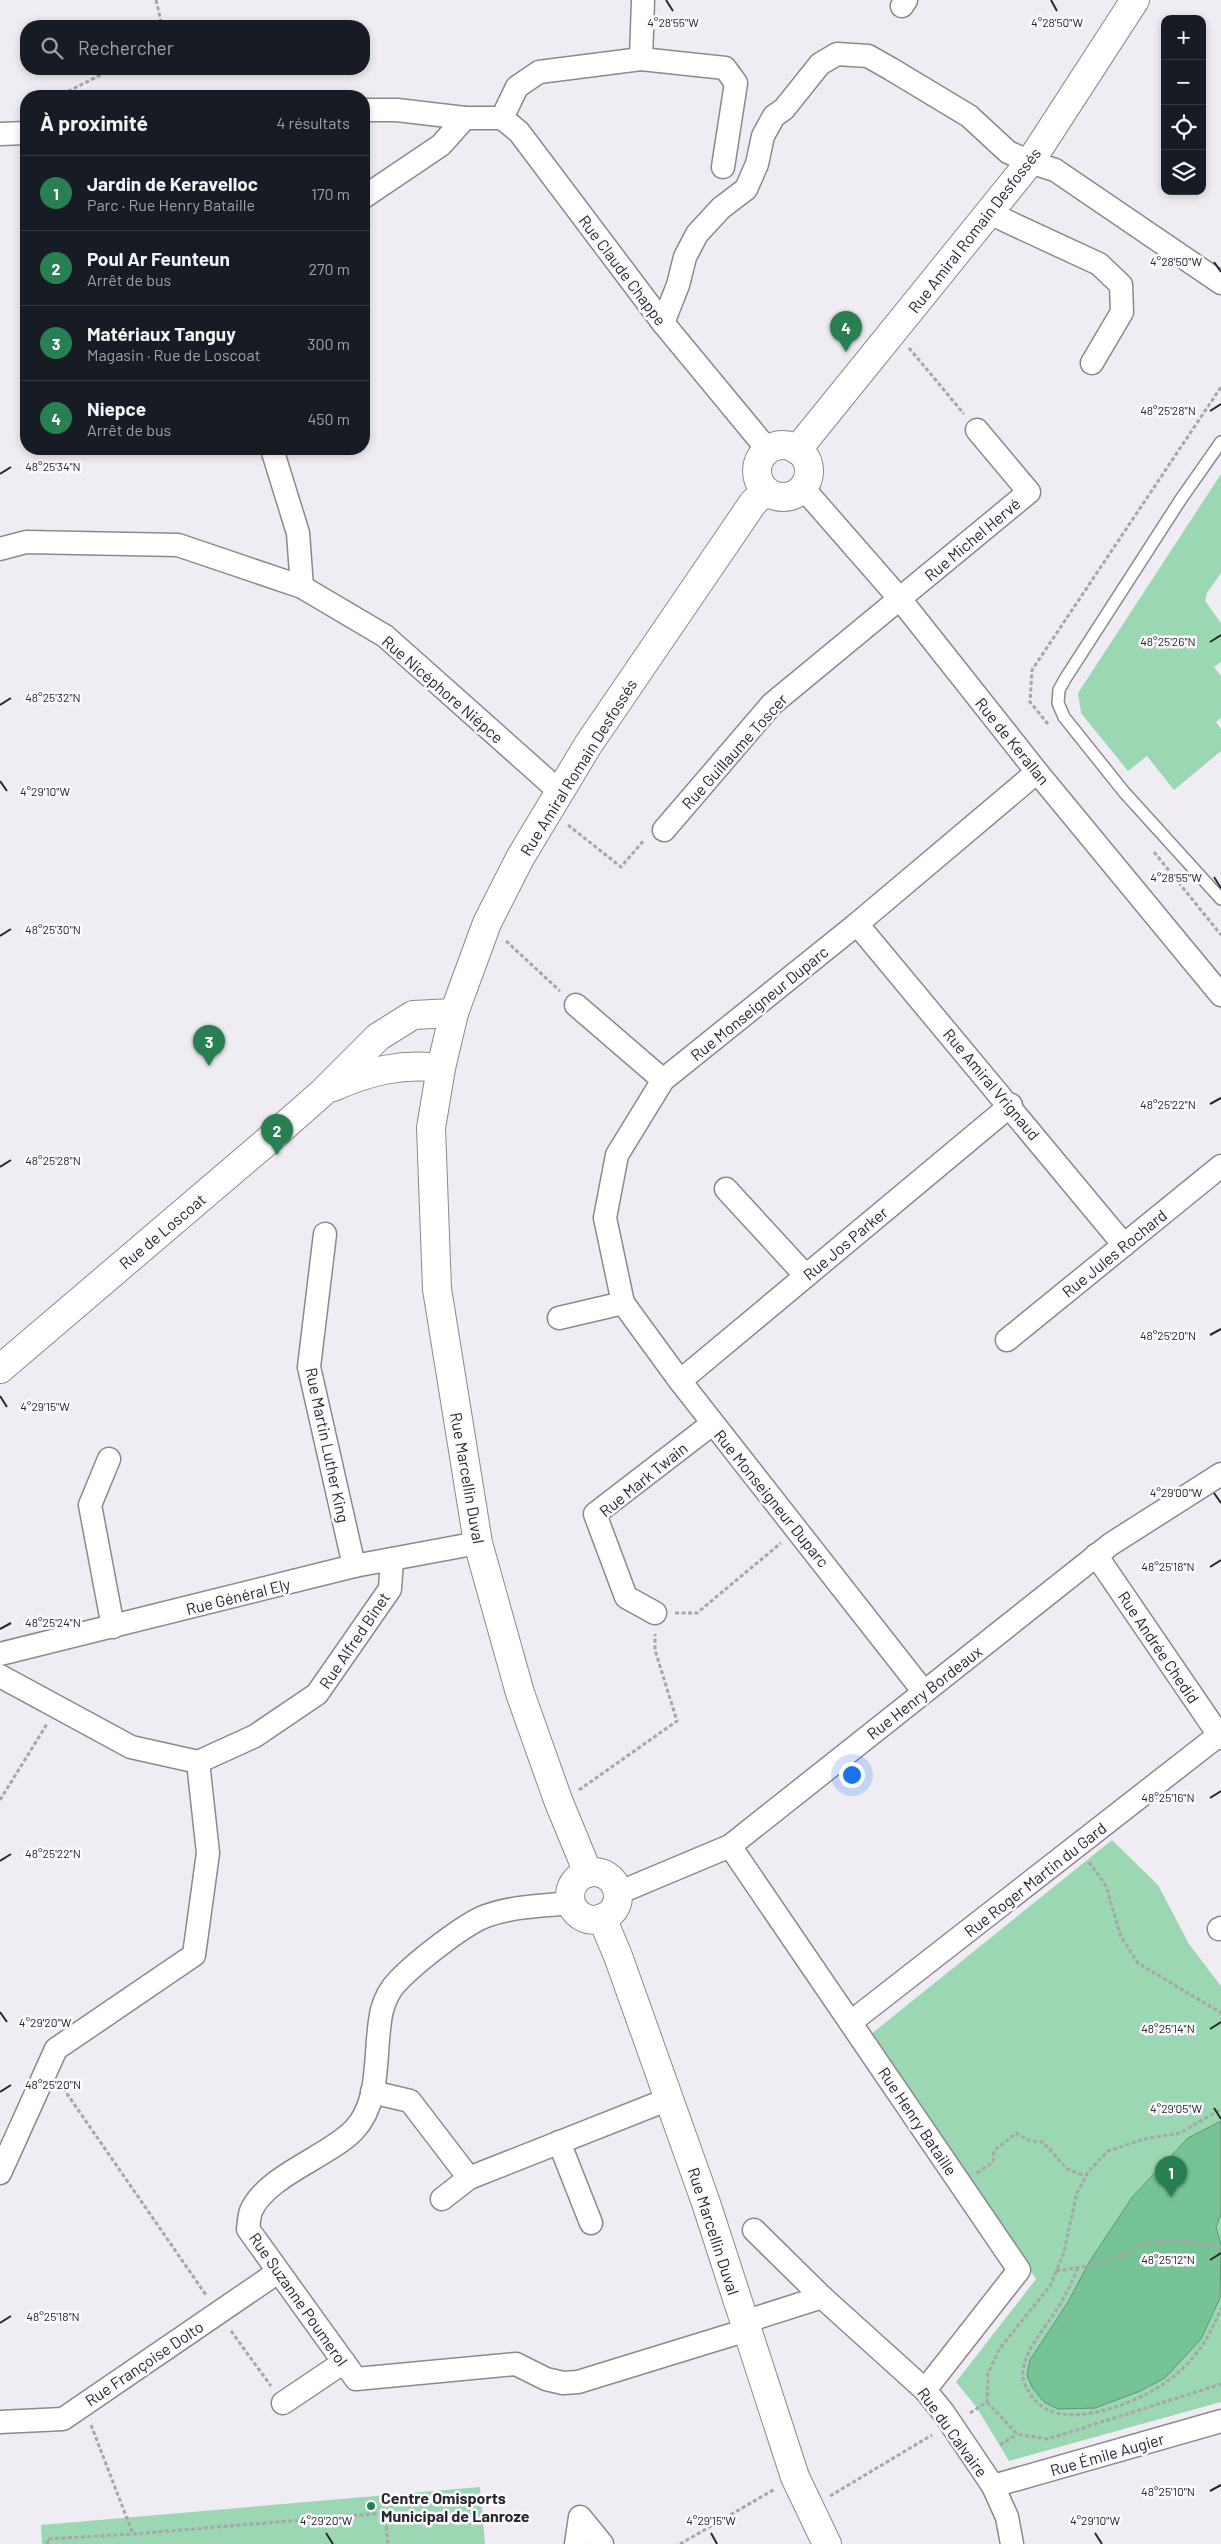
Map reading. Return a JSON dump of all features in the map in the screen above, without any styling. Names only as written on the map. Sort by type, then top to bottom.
[{"type":"main road","name":"Rue Amiral Romain Desfossés","points":[[798,450],[1030,162],[1135,0]]},
{"type":"main road","points":[[783,445],[798,450],[807,460],[809,468],[807,482],[803,488],[798,493],[785,498],[771,495],[765,491],[758,478],[757,470],[759,462],[768,450],[783,445]]},
{"type":"main road","name":"Rue Amiral Romain Desfossés","points":[[440,1068],[454,1013],[487,924],[553,800],[745,515],[765,491]]},
{"type":"main road","name":"Rue de Loscoat","points":[[0,1369],[323,1092],[378,1037],[413,1015],[454,1013]]},
{"type":"main road","name":"Rue de Loscoat","points":[[323,1092],[361,1075],[403,1065],[440,1068]]},
{"type":"main road","name":"Rue Marcellin Duval","points":[[440,1068],[431,1128],[437,1289],[478,1542],[520,1693],[558,1800],[588,1873]]},
{"type":"main road","points":[[596,1872],[611,1878],[618,1893],[615,1908],[602,1918],[587,1918],[575,1910],[571,1896],[576,1881],[588,1873],[596,1872]]},
{"type":"main road","name":"Rue Marcellin Duval","points":[[602,1918],[618,1956],[706,2204],[795,2477],[827,2544]]},
{"type":"street","points":[[641,59],[643,0]]},
{"type":"street","points":[[663,324],[678,285],[685,257],[697,234],[722,208],[746,189],[757,164],[763,136],[774,116],[784,108],[820,64],[837,54],[868,56],[891,69],[969,116],[1008,152],[1055,170],[1221,283]]},
{"type":"street","points":[[370,110],[398,110],[465,118],[502,118],[517,87],[539,72],[641,59],[725,68],[736,83],[723,167]]},
{"type":"street","points":[[370,193],[441,145],[465,118]]},
{"type":"street","name":"Rue Claude Chappe","points":[[502,118],[520,132],[663,324],[768,450]]},
{"type":"street","points":[[0,134],[20,133]]},
{"type":"street","points":[[988,213],[1099,264],[1121,285],[1122,312],[1092,363]]},
{"type":"street","name":"Rue Michel Hervé","points":[[900,599],[1029,492],[977,430]]},
{"type":"street","points":[[274,455],[298,533],[302,587]]},
{"type":"street","name":"Rue de Kerallan","points":[[803,488],[900,599],[1037,772],[1221,994]]},
{"type":"street","name":"Rue Nicéphore Niépce","points":[[0,549],[26,542],[178,544],[302,587],[385,636],[553,800]]},
{"type":"street","name":"Rue Guillaume Toscer","points":[[664,830],[772,704],[900,599]]},
{"type":"street","name":"Rue Monseigneur Duparc","points":[[924,1692],[797,1529],[712,1424],[622,1302],[605,1218],[617,1154],[663,1080],[857,924],[1037,772]]},
{"type":"street","name":"Rue Amiral Vrignaud","points":[[857,924],[1011,1105],[1124,1245]]},
{"type":"street","points":[[576,1005],[663,1080]]},
{"type":"street","name":"Rue Jos Parker","points":[[680,1381],[1011,1105]]},
{"type":"street","name":"Rue Jules Rochard","points":[[1007,1340],[1221,1166]]},
{"type":"street","points":[[726,1189],[806,1276]]},
{"type":"street","name":"Rue Martin Luther King","points":[[325,1234],[309,1367],[354,1566]]},
{"type":"street","points":[[559,1318],[622,1302]]},
{"type":"street","name":"Rue Mark Twain","points":[[655,1613],[626,1597],[594,1514],[712,1424]]},
{"type":"street","points":[[109,1459],[90,1504],[113,1627]]},
{"type":"street","name":"Rue Henry Bordeaux","points":[[618,1893],[730,1846],[1096,1555],[1221,1474]]},
{"type":"street","name":"Rue Général Ely","points":[[0,1654],[354,1566],[478,1542]]},
{"type":"street","name":"Rue Andrée Chedid","points":[[1096,1555],[1220,1737]]},
{"type":"street","name":"Rue Alfred Binet","points":[[198,1762],[255,1736],[317,1694],[390,1589],[392,1559]]},
{"type":"street","points":[[0,1676],[130,1747],[198,1762],[208,1853],[194,1955],[56,2049],[0,2174]]},
{"type":"street","name":"Rue Roger Martin du Gard","points":[[851,2022],[1220,1737]]},
{"type":"street","name":"Rue Henry Bataille","points":[[730,1846],[1019,2270],[925,2390]]},
{"type":"street","name":"Rue Suzanne Poumerol","points":[[572,1903],[514,1908],[485,1916],[461,1930],[399,1980],[388,1994],[382,2010],[372,2092],[366,2113],[354,2130],[262,2194],[250,2212],[248,2229],[356,2379],[516,2364],[546,2379],[563,2383],[578,2382],[746,2326]]},
{"type":"street","points":[[372,2092],[410,2101],[469,2178]]},
{"type":"street","points":[[442,2199],[469,2178],[669,2099]]},
{"type":"street","points":[[559,2142],[590,2223]]},
{"type":"street","name":"Rue du Calvaire","points":[[754,2230],[822,2297],[925,2390],[951,2424],[993,2486],[1007,2517],[1012,2544]]},
{"type":"street","name":"Rue Françoise Dolto","points":[[0,2422],[63,2419],[278,2272]]},
{"type":"street","points":[[746,2326],[822,2297]]},
{"type":"street","points":[[283,2403],[344,2362]]},
{"type":"street","name":"Rue Émile Augier","points":[[993,2486],[1221,2421]]},
{"type":"street","points":[[576,2544],[580,2516],[602,2544]]},
{"type":"lane","points":[[1221,442],[1181,499],[1080,655],[1059,690],[1058,703],[1064,717],[1124,792],[1221,899]]},
{"type":"path","points":[[156,0],[161,20]]},
{"type":"path","points":[[71,90],[100,75]]},
{"type":"path","points":[[894,330],[977,430]]},
{"type":"path","points":[[1051,728],[1030,702],[1032,670],[1221,387]]},
{"type":"path","points":[[553,800],[621,867],[646,838],[664,830]]},
{"type":"path","points":[[1150,847],[1221,935]]},
{"type":"path","points":[[487,924],[576,1005]]},
{"type":"path","points":[[558,1800],[586,1787],[677,1721],[655,1650],[655,1613],[696,1613],[797,1529]]},
{"type":"path","points":[[0,1800],[58,1707]]},
{"type":"path","points":[[1077,1846],[1106,1886],[1121,1937],[1138,1964],[1221,2014]]},
{"type":"path","points":[[48,2066],[218,2313],[283,2403]]},
{"type":"path","points":[[1221,2109],[1180,2133],[1144,2139],[1108,2151],[1085,2176],[1076,2193],[1063,2255],[1050,2286],[1000,2348],[988,2373],[987,2402],[1017,2434],[1048,2439],[1221,2384]]},
{"type":"path","points":[[971,2170],[976,2174],[984,2170],[993,2162],[994,2151],[1016,2133],[1030,2141],[1043,2142],[1067,2169],[1085,2176]]},
{"type":"path","points":[[1056,2270],[1078,2268],[1117,2257],[1150,2242],[1170,2240],[1195,2242],[1221,2248]]},
{"type":"path","points":[[1078,2268],[1056,2310],[1031,2346],[1022,2373],[1025,2386],[1041,2408],[1060,2415],[1098,2412],[1142,2396],[1167,2381],[1188,2364],[1207,2341],[1221,2308]]},
{"type":"path","points":[[811,2508],[987,2402]]},
{"type":"path","points":[[83,2405],[133,2534]]},
{"type":"path","points":[[1000,2445],[1017,2434]]},
{"type":"path","points":[[680,2544],[795,2477]]},
{"type":"path","points":[[48,2544],[47,2539],[133,2534],[385,2512],[388,2544]]},
{"type":"shaded area","points":[[1221,474],[1221,573],[1207,593],[1205,601],[1221,623],[1221,662],[1214,667],[1221,676],[1221,718],[1216,722],[1221,729],[1221,751],[1174,790],[1147,756],[1128,771],[1081,713],[1078,693]]},
{"type":"shaded area","points":[[1112,1840],[1158,1885],[1189,1944],[1221,1986],[1221,2402],[1009,2461],[977,2408],[956,2382],[1036,2279],[870,2035]]},
{"type":"shaded area","points":[[1221,2121],[1221,2214],[1216,2227],[1221,2245],[1220,2298],[1201,2339],[1165,2378],[1138,2392],[1095,2408],[1058,2409],[1044,2402],[1032,2387],[1027,2375],[1030,2360],[1068,2302],[1090,2261],[1133,2196],[1188,2138]]},
{"type":"shaded area","name":"Centre Omisports Municipal de Lanroze","points":[[480,2487],[485,2544],[42,2544],[41,2525]]},
{"type":"place","name":"Niepce","points":[[846,352]]},
{"type":"place","name":"Matériaux Tanguy","points":[[209,1066]]},
{"type":"place","name":"Poul Ar Feunteun","points":[[277,1155]]},
{"type":"place","name":"Jardin de Keravelloc","points":[[1171,2197]]},
{"type":"place","name":"Centre Omisports Municipal de Lanroze","points":[[371,2506]]}]
